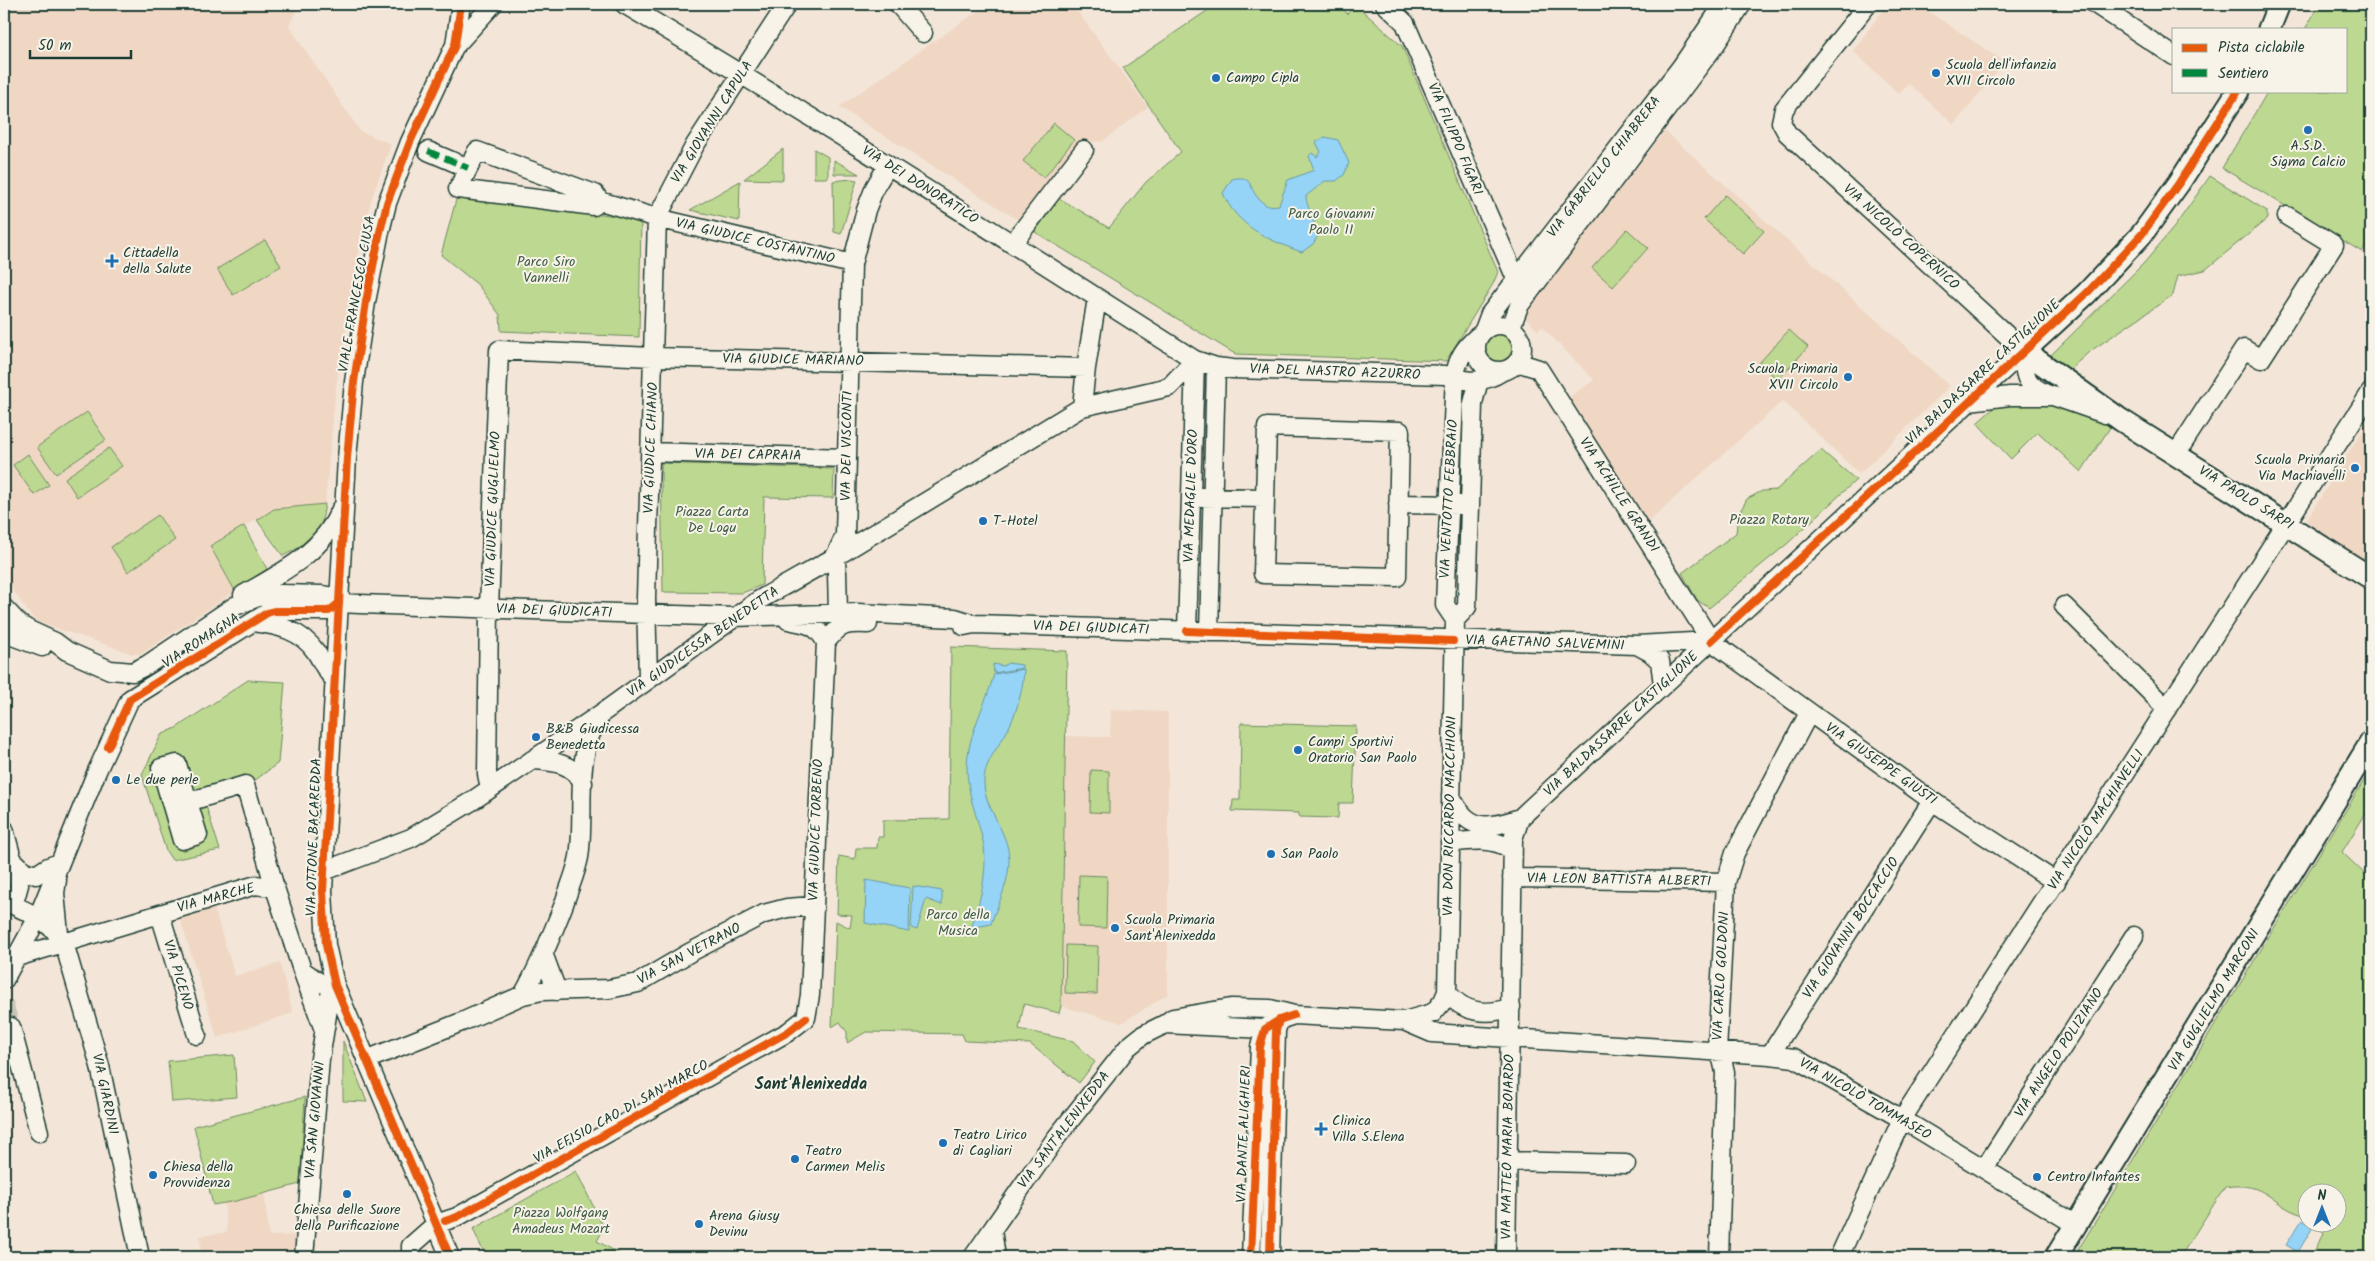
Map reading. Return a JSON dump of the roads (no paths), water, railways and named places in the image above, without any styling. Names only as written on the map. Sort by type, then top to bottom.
[{"type":"main road","points":[[2269,28],[2279,4]]},
{"type":"main road","name":"VIA BALDASSARRE CASTIGLIONE","points":[[2024,351],[2087,293],[2142,234],[2179,183],[2234,93]]},
{"type":"main road","name":"VIA PAOLO SARPI","points":[[2024,351],[2121,420],[2287,523],[2371,578]]},
{"type":"main road","name":"VIA GUGLIELMO MARCONI","points":[[2056,1257],[2371,742]]},
{"type":"street","name":"VIALE FRANCESCO CIUSA","points":[[339,603],[344,501],[354,382],[380,230],[396,178],[455,45],[461,4]]},
{"type":"street","name":"VIALE FRANCESCO CIUSA","points":[[455,45],[493,4]]},
{"type":"street","name":"VIA DEI DONORATICO","points":[[624,4],[742,73],[1195,360],[1216,367]]},
{"type":"street","name":"VIA GIOVANNI CAPULA","points":[[658,218],[695,145],[787,4]]},
{"type":"street","points":[[898,4],[923,33]]},
{"type":"street","name":"VIA FILIPPO FIGARI","points":[[1385,4],[1405,23],[1517,281]]},
{"type":"street","name":"VIA GABRIELLO CHIABRERA","points":[[1455,375],[1457,363],[1467,345],[1481,333],[1490,314],[1681,67],[1724,4]]},
{"type":"street","name":"VIA GABRIELLO CHIABRERA","points":[[1510,327],[1518,306],[1715,45],[1742,4]]},
{"type":"street","name":"VIA NICOLÒ COPERNICO","points":[[1868,4],[1784,110],[1781,122],[1787,133],[2024,351]]},
{"type":"street","points":[[2095,4],[2172,55]]},
{"type":"street","points":[[1013,243],[1084,150]]},
{"type":"street","points":[[428,151],[468,168]]},
{"type":"street","points":[[600,201],[594,206],[458,189],[477,151],[595,194],[600,201],[658,218]]},
{"type":"street","name":"VIA DEI VISCONTI","points":[[835,557],[845,535],[852,264],[866,210],[875,187],[888,165]]},
{"type":"street","points":[[2176,454],[2244,349],[2261,359],[2334,245],[2287,216]]},
{"type":"street","name":"VIA GIUDICE COSTANTINO","points":[[658,218],[852,264]]},
{"type":"street","name":"VIA GIUDICE CHIANO","points":[[648,678],[646,614],[658,218]]},
{"type":"street","points":[[1082,407],[1097,298]]},
{"type":"street","points":[[1479,380],[1490,378],[1510,366],[1522,350],[1522,343],[1517,333],[1510,327],[1495,324],[1481,333],[1475,347],[1481,363],[1489,369],[1510,366]]},
{"type":"street","name":"VIA GIUDICE MARIANO","points":[[499,350],[653,357],[1086,368]]},
{"type":"street","name":"VIA GIUDICE GUGLIELMO","points":[[490,788],[487,774],[488,608],[499,350]]},
{"type":"street","name":"VIA PAOLO SARPI","points":[[2024,351],[2024,374],[2028,382],[2037,390],[2121,420]]},
{"type":"street","name":"VIA BALDASSARRE CASTIGLIONE","points":[[1520,818],[2024,351]]},
{"type":"street","points":[[1169,387],[1195,360]]},
{"type":"street","name":"VIA MEDAGLIE D'ORO","points":[[1187,631],[1195,360]]},
{"type":"street","name":"VIA ACHILLE GRANDI","points":[[1510,366],[1539,369],[1711,641]]},
{"type":"street","name":"VIA MEDAGLIE D'ORO","points":[[1209,632],[1216,367]]},
{"type":"street","name":"VIA DEL NASTRO AZZURRO","points":[[1216,367],[1455,375],[1465,380],[1479,380]]},
{"type":"street","name":"VIA VENTOTTO FEBBRAIO","points":[[1454,640],[1454,620],[1445,605],[1455,375]]},
{"type":"street","name":"VIA VENTOTTO FEBBRAIO","points":[[1454,620],[1467,607],[1473,403],[1479,380]]},
{"type":"street","name":"VIA GIUDICESSA BENEDETTA","points":[[324,871],[411,838],[602,713],[648,678],[765,596],[835,557],[1082,407],[1169,387],[1194,392]]},
{"type":"street","name":"VIA NICOLÒ MACHIAVELLI","points":[[1839,1257],[1902,1119],[2371,392]]},
{"type":"street","name":"VIA PAOLO SARPI","points":[[1969,401],[2010,396],[2054,396]]},
{"type":"street","points":[[1267,427],[1400,431],[1398,504],[1397,577],[1263,574],[1267,427]]},
{"type":"street","name":"VIA DEI CAPRAIA","points":[[650,452],[846,458]]},
{"type":"street","points":[[1191,496],[1265,498]]},
{"type":"street","points":[[235,606],[238,598],[281,573],[317,546],[334,524],[344,501]]},
{"type":"street","points":[[1398,504],[1471,505]]},
{"type":"street","points":[[1190,553],[1211,554]]},
{"type":"street","points":[[835,557],[838,572],[838,613]]},
{"type":"street","name":"VIA ROMAGNA","points":[[110,670],[133,672],[148,666],[235,606],[258,597],[280,594],[328,596],[339,603],[329,611],[274,611],[130,699]]},
{"type":"street","name":"VIA DEI GIUDICATI","points":[[339,603],[734,617],[838,613],[955,618],[974,624]]},
{"type":"street","name":"VIA OTTONE BACAREDDA","points":[[339,603],[333,678],[324,871],[324,927],[335,985],[366,1060],[440,1223],[450,1257]]},
{"type":"street","points":[[2064,606],[2167,709]]},
{"type":"street","points":[[4,608],[19,624],[55,642],[67,651],[110,670],[125,686],[130,699],[76,822],[38,917],[4,980]]},
{"type":"street","name":"VIA DEI GIUDICATI","points":[[769,617],[813,626],[819,630],[826,642],[836,629],[849,624],[954,628],[974,624],[1209,632]]},
{"type":"street","points":[[254,622],[271,624],[300,636],[310,644],[324,669],[333,678]]},
{"type":"street","name":"VIA GAETANO SALVEMINI","points":[[1209,632],[1637,646],[1711,641]]},
{"type":"street","points":[[4,633],[50,650],[67,651]]},
{"type":"street","name":"VIA DON RICCARDO MACCHIONI","points":[[1447,992],[1454,640]]},
{"type":"street","name":"VIA GIUSEPPE GIUSTI","points":[[1711,641],[1932,801],[2056,882]]},
{"type":"street","name":"VIA GIUDICE TORBENO","points":[[806,1018],[810,994],[826,642]]},
{"type":"street","name":"VIA GAETANO SALVEMINI","points":[[1637,646],[1650,652],[1660,661],[1663,685]]},
{"type":"street","points":[[523,994],[544,956],[576,872],[581,840],[584,757],[590,734],[602,713]]},
{"type":"street","name":"VIA CARLO GOLDONI","points":[[1719,1257],[1725,1072],[1722,1059],[1717,1052],[1726,882],[1735,853],[1809,713]]},
{"type":"street","points":[[532,760],[550,761],[570,767],[578,774],[583,783]]},
{"type":"street","points":[[188,802],[245,785],[275,888]]},
{"type":"street","points":[[1451,794],[1461,812],[1468,821],[1474,824],[1494,826],[1520,818]]},
{"type":"street","name":"VIA GIOVANNI BOCCACCIO","points":[[1770,1055],[1932,801]]},
{"type":"street","name":"VIA MATTEO MARIA BOIARDO","points":[[1506,1257],[1512,850],[1513,839],[1520,818]]},
{"type":"street","points":[[4,829],[19,885],[8,900],[38,917],[66,939]]},
{"type":"street","points":[[1450,843],[1491,840],[1503,844],[1512,850]]},
{"type":"street","points":[[12,859],[24,871],[36,875],[48,866],[59,863]]},
{"type":"street","name":"VIA GIARDINI","points":[[59,863],[55,894],[100,1066],[140,1257]]},
{"type":"street","name":"VIA LEON BATTISTA ALBERTI","points":[[1512,878],[1726,882]]},
{"type":"street","name":"VIA MARCHE","points":[[17,957],[66,939],[160,914],[256,885],[275,888],[324,1030]]},
{"type":"street","name":"VIA SAN VETRANO","points":[[366,1060],[464,1021],[523,994],[542,990],[609,989],[638,983],[689,953],[764,914],[813,906]]},
{"type":"street","name":"VIA PICENO","points":[[160,914],[197,1035]]},
{"type":"street","name":"VIA ANGELO POLIZIANO","points":[[1984,1169],[2134,936]]},
{"type":"street","points":[[544,956],[557,991]]},
{"type":"street","points":[[302,970],[320,983],[335,985]]},
{"type":"street","name":"VIA SAN GIOVANNI","points":[[304,1257],[320,1059],[330,996],[335,985]]},
{"type":"street","points":[[1165,1024],[1279,1021],[1404,1021],[1432,1013],[1447,992],[1452,999],[1465,1008],[1478,1012],[1491,1012],[1510,1007]]},
{"type":"street","points":[[1165,1024],[1173,1018],[1221,1009],[1270,1009],[1279,1021]]},
{"type":"street","name":"VIA EFISIO CAO DI SAN MARCO","points":[[410,1257],[412,1246],[440,1223],[465,1212],[653,1108],[788,1032],[806,1018]]},
{"type":"street","name":"VIA DANTE ALIGHIERI","points":[[1251,1257],[1260,1047],[1279,1021]]},
{"type":"street","name":"VIA DANTE ALIGHIERI","points":[[1270,1257],[1276,1031],[1279,1021]]},
{"type":"street","name":"VIA NICOLÒ TOMMASEO","points":[[1404,1021],[1432,1033],[1794,1058],[1902,1119],[2076,1225]]},
{"type":"street","name":"VIA SANT'ALENIXEDDA","points":[[973,1257],[1038,1161],[1128,1048],[1143,1035],[1165,1024]]},
{"type":"street","points":[[11,1027],[39,1132]]},
{"type":"street","points":[[1507,1161],[1626,1164]]},
{"type":"street","points":[[992,1230],[996,1257]]},
{"type":"water","points":[[1325,137],[1338,140],[1349,163],[1344,175],[1336,181],[1325,181],[1306,196],[1314,221],[1314,230],[1319,234],[1313,244],[1302,252],[1290,248],[1255,231],[1236,215],[1223,193],[1232,179],[1244,178],[1249,182],[1255,194],[1262,202],[1268,206],[1279,205],[1288,180],[1314,170],[1309,156],[1312,153],[1317,157],[1321,152],[1316,142]]},
{"type":"water","points":[[1008,663],[1022,665],[1022,668],[994,673],[993,664],[1003,666]]},
{"type":"water","points":[[1024,669],[1016,711],[1005,735],[989,761],[984,779],[987,799],[1008,848],[1008,875],[991,924],[971,928],[978,908],[984,874],[985,852],[970,796],[967,776],[968,754],[994,674]]},
{"type":"water","points":[[866,880],[910,888],[909,932],[865,923]]},
{"type":"water","points":[[913,886],[942,891],[942,905],[926,899],[917,930],[911,928]]},
{"type":"water","points":[[2298,1226],[2298,1234],[2309,1234],[2298,1252],[2286,1245]]},
{"type":"tunnel","points":[[4,1003],[11,1027]]},
{"type":"place","name":"Scuola dell'infanzia XVII Circolo","points":[[1936,73]]},
{"type":"place","name":"Campo Cipla","points":[[1216,78]]},
{"type":"place","name":"A.S.D. Sigma Calcio","points":[[2308,130]]},
{"type":"place","name":"Cittadella della Salute","points":[[112,261]]},
{"type":"place","name":"Scuola Primaria XVII Circolo","points":[[1848,377]]},
{"type":"place","name":"Scuola Primaria Via Machiavelli","points":[[2355,468]]},
{"type":"place","name":"T-Hotel","points":[[983,521]]},
{"type":"place","name":"B&B Giudicessa Benedetta","points":[[536,737]]},
{"type":"place","name":"Campi Sportivi Oratorio San Paolo","points":[[1298,750]]},
{"type":"place","name":"Le due perle","points":[[116,780]]},
{"type":"place","name":"San Paolo","points":[[1271,854]]},
{"type":"place","name":"Scuola Primaria Sant'Alenixedda","points":[[1115,928]]},
{"type":"place","name":"Clinica Villa S.Elena","points":[[1321,1129]]},
{"type":"place","name":"Teatro Lirico di Cagliari","points":[[943,1143]]},
{"type":"place","name":"Teatro Carmen Melis","points":[[795,1159]]},
{"type":"place","name":"Chiesa della Provvidenza","points":[[153,1175]]},
{"type":"place","name":"Centro Infantes","points":[[2037,1177]]},
{"type":"place","name":"Chiesa delle Suore della Purificazione","points":[[347,1194]]},
{"type":"place","name":"Arena Giusy Devinu","points":[[699,1224]]},
{"type":"district","name":"Sant'Alenixedda","points":[[811,1084]]},
{"type":"park label","name":"Parco Giovanni Paolo II","points":[[1331,222]]},
{"type":"park label","name":"Parco Siro Vannelli","points":[[546,270]]},
{"type":"park label","name":"Piazza Carta De Logu","points":[[712,520]]},
{"type":"park label","name":"Piazza Rotary","points":[[1769,520]]},
{"type":"park label","name":"Parco della Musica","points":[[958,924]]},
{"type":"park label","name":"Piazza Wolfgang Amadeus Mozart","points":[[561,1222]]}]
